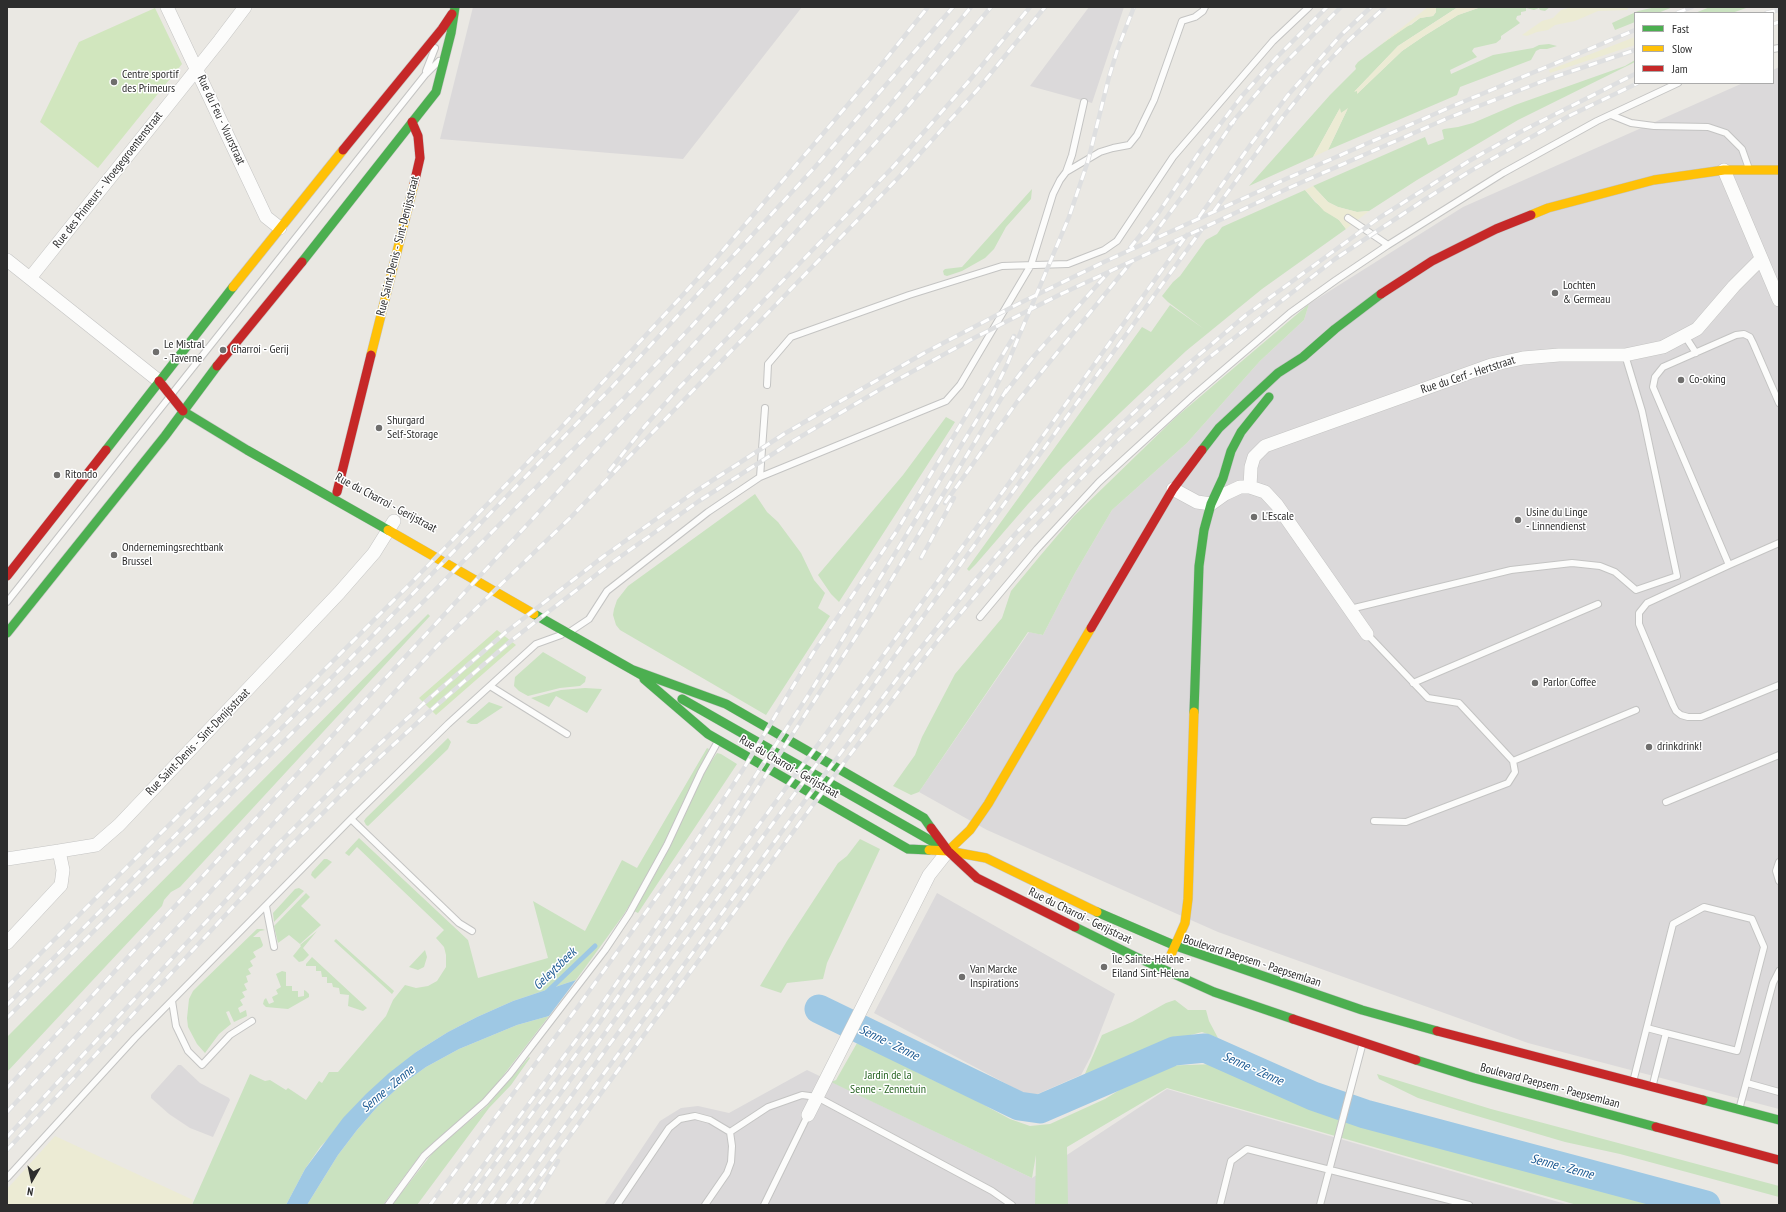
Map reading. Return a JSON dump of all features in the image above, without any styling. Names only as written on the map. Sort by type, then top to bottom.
[{"type":"main road","points":[[7,576],[280,228],[442,29],[455,7]]},
{"type":"main road","points":[[7,632],[165,436],[205,380],[290,277],[436,92],[451,33],[455,7]]},
{"type":"main road","name":"Rue Saint-Denis - Sint-Denijsstraat","points":[[337,492],[420,158],[418,136],[412,122]]},
{"type":"main road","points":[[948,851],[970,830],[988,804],[1173,489],[1219,428],[1278,374],[1303,357],[1335,329],[1382,293],[1432,261],[1496,230],[1548,208],[1654,180],[1724,170],[1779,170]]},
{"type":"main road","points":[[1287,379],[1303,357]]},
{"type":"main road","name":"Rue du Charroi - Gerijstraat","points":[[159,381],[183,411],[192,427],[391,526],[524,616],[569,633],[759,744],[948,851]]},
{"type":"main road","points":[[1176,946],[1185,923],[1188,899],[1199,566],[1204,530],[1211,504],[1223,478],[1231,451],[1241,432],[1263,403],[1278,389]]},
{"type":"main road","points":[[183,411],[202,412],[220,423]]},
{"type":"main road","name":"Rue du Charroi - Gerijstraat","points":[[275,455],[337,492],[363,505]]},
{"type":"main road","name":"Rue du Charroi - Gerijstraat","points":[[550,612],[569,633]]},
{"type":"main road","name":"Rue du Charroi - Gerijstraat","points":[[633,670],[726,704],[924,818],[948,851],[977,878],[1122,950],[1165,969]]},
{"type":"main road","name":"Rue du Charroi - Gerijstraat","points":[[633,670],[708,734],[908,849],[948,851],[986,858],[1081,905],[1176,946]]},
{"type":"main road","name":"Boulevard Paepsem - Paepsemlaan","points":[[1779,1120],[1362,1010],[1176,946],[1165,969],[1214,992],[1363,1043],[1474,1078],[1779,1160]]},
{"type":"street","name":"Rue du Feu - Vuurstraat","points":[[167,7],[266,217],[280,228]]},
{"type":"street","name":"Rue des Primeurs - Vroegegroentenstraat","points":[[30,278],[245,7]]},
{"type":"street","points":[[1724,170],[1779,300]]},
{"type":"street","name":"Rue du Cerf - Hertstraat","points":[[1250,487],[1251,467],[1254,457],[1265,446],[1491,365],[1523,358],[1559,355],[1625,355],[1663,347],[1697,329],[1734,286],[1761,259]]},
{"type":"street","points":[[7,260],[159,381]]},
{"type":"street","points":[[1173,489],[1197,502],[1211,504],[1225,494],[1240,487],[1250,487],[1265,492],[1277,505],[1367,634]]},
{"type":"street","name":"Rue Saint-Denis - Sint-Denijsstraat","points":[[7,859],[96,845],[119,825],[339,593],[374,553],[391,526]]},
{"type":"street","points":[[7,943],[60,885],[63,870],[59,851]]},
{"type":"street","points":[[808,1115],[929,875],[948,851]]},
{"type":"lane","points":[[1066,172],[1100,152],[1129,145],[1138,134],[1154,100],[1182,20],[1195,17],[1203,11],[1205,7]]},
{"type":"lane","points":[[767,385],[768,364],[791,337],[909,295],[1002,266],[1068,264],[1104,250],[1117,241],[1173,157],[1273,42],[1310,7]]},
{"type":"lane","points":[[425,75],[442,29]]},
{"type":"lane","points":[[7,602],[425,75],[445,54]]},
{"type":"lane","points":[[980,617],[1047,538],[1099,482],[1147,437],[1290,313],[1388,245],[1503,173],[1611,114],[1676,84]]},
{"type":"lane","points":[[7,1178],[135,1038],[351,819],[448,724],[536,644],[569,633],[589,619],[607,591],[708,512],[760,477],[946,401],[960,385],[1031,265],[1052,194],[1066,172],[1072,155],[1084,102]]},
{"type":"lane","points":[[1611,114],[1631,122],[1654,126],[1708,127],[1726,133],[1742,149],[1750,170]]},
{"type":"lane","points":[[1348,218],[1388,245]]},
{"type":"lane","points":[[1729,565],[1654,391],[1654,382],[1658,371],[1663,367],[1736,335],[1744,334],[1750,337],[1779,404]]},
{"type":"lane","points":[[1685,336],[1696,353]]},
{"type":"lane","points":[[1350,610],[1511,570],[1572,563],[1600,566],[1615,572],[1636,590],[1678,576],[1642,411],[1625,355]]},
{"type":"lane","points":[[760,477],[765,408]]},
{"type":"lane","points":[[1779,543],[1647,603],[1639,613],[1639,624],[1673,705],[1676,711],[1682,715],[1688,717],[1701,717],[1779,685]]},
{"type":"lane","points":[[1413,683],[1598,604]]},
{"type":"lane","points":[[1367,634],[1428,698],[1459,703],[1513,761],[1515,772],[1508,783],[1406,822],[1374,822]]},
{"type":"lane","points":[[490,686],[568,734]]},
{"type":"lane","points":[[1513,761],[1636,710]]},
{"type":"lane","points":[[388,1205],[424,1156],[485,1102],[510,1074],[605,950],[629,914],[668,845],[701,772],[719,740]]},
{"type":"lane","points":[[1666,802],[1779,755]]},
{"type":"lane","points":[[351,819],[459,923],[472,931]]},
{"type":"lane","points":[[1779,862],[1776,871],[1779,881]]},
{"type":"lane","points":[[266,906],[274,947]]},
{"type":"lane","points":[[1633,1082],[1673,924],[1704,907],[1752,919],[1764,947],[1738,1051],[1647,1028]]},
{"type":"lane","points":[[1739,1110],[1773,983],[1779,971]]},
{"type":"lane","points":[[172,1001],[176,1026],[188,1051],[202,1065],[230,1035],[252,1021]]},
{"type":"lane","points":[[1652,1087],[1666,1033]]},
{"type":"lane","points":[[1320,1205],[1332,1155],[1363,1043]]},
{"type":"lane","points":[[1746,1083],[1779,1092]]},
{"type":"lane","points":[[730,1132],[768,1107],[802,1095],[817,1097],[992,1190],[1012,1205]]},
{"type":"lane","points":[[764,1205],[808,1115]]},
{"type":"lane","points":[[617,1205],[669,1128],[680,1119],[695,1116],[710,1120],[730,1132]]},
{"type":"lane","points":[[705,1205],[727,1173],[731,1162],[732,1146],[730,1132]]},
{"type":"lane","points":[[1220,1205],[1231,1161],[1247,1149],[1469,1205]]},
{"type":"shaded area","points":[[473,7],[802,7],[683,159],[440,139]]},
{"type":"shaded area","points":[[1089,7],[1124,7],[1092,103],[1030,86]]},
{"type":"shaded area","points":[[1779,67],[1779,1109],[1528,1043],[1218,932],[987,830],[919,792],[1029,632],[1043,635],[1075,573],[1112,510],[1187,443],[1260,361],[1304,320],[1309,304],[1463,207],[1741,84],[1774,84],[1774,70]]},
{"type":"shaded area","points":[[937,893],[1115,994],[1091,1056],[1081,1075],[1031,1097],[874,1013]]},
{"type":"shaded area","points":[[178,1065],[181,1065],[200,1083],[229,1098],[230,1100],[213,1137],[190,1128],[169,1114],[151,1098],[151,1095]]},
{"type":"shaded area","points":[[807,1070],[1032,1178],[1167,1089],[1569,1205],[604,1205],[660,1121],[681,1108],[698,1106],[729,1113]]},
{"type":"green space","points":[[1436,7],[1458,7],[1398,46],[1355,91],[1358,93],[1402,51],[1424,36],[1458,15],[1481,7],[1550,7],[1545,11],[1540,10],[1539,8],[1534,10],[1526,8],[1526,11],[1521,12],[1521,15],[1517,16],[1516,19],[1520,23],[1501,36],[1501,39],[1496,43],[1474,48],[1472,51],[1477,57],[1450,70],[1451,74],[1493,55],[1533,48],[1539,45],[1549,44],[1557,46],[1547,49],[1540,49],[1536,51],[1531,60],[1460,87],[1457,95],[1328,150],[1347,110],[1341,113],[1339,110],[1313,157],[1249,186],[1330,95],[1356,69],[1355,66],[1358,62],[1406,26],[1411,25],[1420,18],[1433,16],[1436,12]]},
{"type":"green space","points":[[1656,7],[1673,7],[1660,12],[1636,12]]},
{"type":"green space","points":[[1710,7],[1749,7],[1735,12],[1698,12]]},
{"type":"green space","name":"Centre sportif des Primeurs","points":[[155,8],[182,64],[98,168],[40,122],[79,42]]},
{"type":"green space","points":[[1634,13],[1634,22],[1615,30],[1612,23]]},
{"type":"green space","points":[[1634,61],[1634,62],[1518,120],[1417,180],[1369,211],[1357,212],[1338,207],[1328,202],[1313,186],[1425,137],[1428,145],[1444,139],[1442,130],[1444,129],[1473,123],[1515,105],[1625,66]]},
{"type":"green space","points":[[1032,189],[1031,199],[1006,227],[994,249],[985,258],[962,271],[947,276],[944,275],[943,271],[945,269],[962,267]]},
{"type":"green space","points":[[1305,190],[1315,202],[1339,220],[1346,229],[1262,289],[1186,351],[1063,467],[969,571],[967,569],[1142,327],[1151,332],[1170,305],[1204,329],[1162,296],[1180,276],[1206,240],[1217,234],[1222,227]]},
{"type":"green space","points":[[1309,304],[1304,320],[1260,361],[1187,443],[1112,510],[1075,573],[1043,635],[1028,632],[919,792],[911,795],[893,786],[915,755],[922,737],[955,674],[1002,618],[1011,591],[1074,516],[1175,418]]},
{"type":"green space","points":[[946,417],[955,422],[839,602],[831,594],[818,575],[903,475]]},
{"type":"green space","points":[[755,494],[767,512],[778,522],[801,553],[814,580],[825,593],[818,608],[830,616],[766,715],[620,630],[616,625],[613,615],[617,600],[628,586]]},
{"type":"green space","points":[[428,614],[430,616],[180,887],[171,892],[164,900],[162,906],[7,1072],[7,1037]]},
{"type":"green space","points":[[497,630],[516,645],[436,715],[419,698]]},
{"type":"green space","points":[[543,652],[586,677],[585,682],[580,686],[560,688],[528,696],[519,691],[514,686],[515,677]]},
{"type":"green space","points":[[585,688],[602,689],[587,713],[556,696],[549,707],[531,698],[561,690]]},
{"type":"green space","points":[[489,702],[503,707],[477,724],[466,722]]},
{"type":"green space","points":[[448,738],[451,742],[448,749],[368,826],[366,825],[364,821],[366,818]]},
{"type":"green space","points":[[707,748],[709,749],[674,825],[649,874],[624,914],[576,980],[513,1001],[477,1017],[448,1032],[416,1052],[321,1146],[305,1169],[286,1205],[192,1205],[250,1074],[265,1081],[270,1080],[286,1090],[288,1088],[306,1100],[319,1081],[322,1083],[329,1072],[338,1072],[386,1016],[393,1000],[405,985],[416,988],[428,986],[437,981],[446,967],[444,947],[436,938],[444,930],[357,847],[349,856],[345,853],[359,838],[468,940],[478,978],[548,958],[533,901],[585,931],[622,860],[637,868]]},
{"type":"green space","points":[[717,753],[737,764],[638,913],[634,911],[662,862],[704,772]]},
{"type":"green space","points":[[860,839],[880,849],[827,963],[823,979],[787,983],[781,993],[760,986],[787,941],[838,863],[847,856]]},
{"type":"green space","points":[[324,859],[332,862],[315,879],[311,875],[312,872]]},
{"type":"green space","points":[[299,888],[304,891],[274,922],[273,913],[295,889]]},
{"type":"green space","points":[[306,893],[310,897],[301,906],[321,925],[300,944],[289,935],[278,943],[274,926]]},
{"type":"green space","points":[[257,929],[265,930],[260,931],[253,937],[260,937],[263,945],[253,952],[256,957],[250,961],[253,966],[248,969],[251,974],[246,976],[248,982],[244,984],[247,990],[242,992],[245,997],[240,1000],[243,1005],[238,1008],[240,1013],[246,1010],[247,1016],[234,1022],[229,1011],[226,1012],[231,1024],[219,1034],[205,1053],[197,1044],[188,1027],[187,1018],[189,999],[193,991]]},
{"type":"green space","points":[[317,931],[303,948],[309,955],[303,961],[299,962],[293,956],[301,946],[300,945]]},
{"type":"green space","points":[[336,939],[394,991],[392,994],[334,941]]},
{"type":"green space","points":[[425,950],[427,957],[424,967],[418,970],[409,967]]},
{"type":"green space","points":[[312,957],[367,1008],[363,1011],[348,1006],[349,995],[340,994],[339,988],[333,987],[332,983],[327,983],[327,977],[322,977],[321,971],[316,971],[316,966],[306,966]]},
{"type":"green space","points":[[282,971],[286,972],[286,986],[292,986],[292,991],[298,991],[298,997],[304,996],[304,990],[309,994],[309,997],[288,1009],[266,1007],[263,1004],[264,1000],[266,998],[269,1004],[274,1002],[272,997],[278,994],[276,990],[281,987],[276,974]]},
{"type":"green space","points":[[1175,1000],[1188,1010],[1206,1010],[1209,1021],[1218,1038],[1202,1032],[1176,1039],[1039,1104],[1036,1097],[1084,1076],[1102,1035],[1132,1022],[1166,1003]]},
{"type":"green space","points":[[549,1016],[489,1094],[421,1154],[383,1205],[307,1205],[338,1155],[357,1130],[378,1106],[401,1085],[426,1067],[459,1049],[517,1025]]},
{"type":"green space","name":"Jardin de la Senne - Zennetuin","points":[[857,1043],[904,1063],[918,1073],[930,1075],[931,1079],[960,1092],[1010,1119],[1030,1126],[1050,1124],[1105,1099],[1158,1066],[1217,1064],[1287,1098],[1383,1127],[1666,1205],[1577,1205],[1167,1088],[1067,1147],[1068,1205],[1035,1205],[1036,1155],[1032,1178],[831,1082],[836,1080]]},
{"type":"green space","points":[[529,1057],[530,1058],[511,1085],[489,1108],[417,1205],[392,1205],[434,1151],[487,1106]]},
{"type":"green space","points":[[1377,1074],[1491,1109],[1779,1186],[1779,1197],[1620,1154],[1565,1142],[1460,1111],[1418,1098],[1379,1079]]},
{"type":"sand","points":[[1428,7],[1436,7],[1436,12],[1433,16],[1420,18],[1380,45]]},
{"type":"sand","points":[[1458,7],[1481,7],[1458,15],[1424,36],[1402,51],[1357,94],[1357,91],[1354,92],[1398,46]]},
{"type":"sand","points":[[1572,7],[1629,7],[1627,10],[1598,11],[1575,21],[1555,25],[1548,30],[1527,36],[1522,35],[1542,21],[1553,18],[1561,10]]},
{"type":"sand","points":[[1634,37],[1634,45],[1550,73],[1549,70]]},
{"type":"sand","points":[[1340,108],[1341,113],[1348,108],[1328,150],[1313,157]]},
{"type":"sand","points":[[1313,186],[1328,202],[1338,207],[1357,212],[1369,211],[1346,229],[1339,220],[1324,211],[1305,190]]},
{"type":"sand","points":[[55,1136],[193,1200],[192,1205],[7,1205],[7,1189]]},
{"type":"water","points":[[576,980],[549,1016],[517,1025],[459,1049],[426,1067],[401,1085],[378,1106],[357,1130],[338,1155],[307,1205],[286,1205],[305,1169],[343,1118],[389,1073],[416,1052],[448,1032],[477,1017],[513,1001]]},
{"type":"waterway","name":"Geleytsbeek","points":[[547,992],[595,946]]},
{"type":"waterway","name":"Senne - Zenne","points":[[819,1009],[1019,1106],[1040,1109],[1174,1051],[1205,1048],[1313,1096],[1365,1114],[1706,1205]]},
{"type":"railway","points":[[7,987],[412,582],[556,433],[712,263],[869,80],[928,7]]},
{"type":"railway","points":[[7,1005],[349,660],[612,387],[815,167],[953,7]]},
{"type":"railway","points":[[7,1018],[432,593],[624,398],[827,178],[971,7]]},
{"type":"railway","points":[[7,1088],[743,291],[904,111],[991,7]]},
{"type":"railway","points":[[609,471],[645,426],[677,390],[892,168],[969,81],[1030,7]]},
{"type":"railway","points":[[7,1112],[438,645],[571,517],[900,176],[978,89],[1045,7]]},
{"type":"railway","points":[[454,1205],[593,1017],[670,906],[809,694],[992,395],[1006,367],[1069,217],[1088,161],[1109,77],[1118,48],[1134,7]]},
{"type":"railway","points":[[1130,248],[1159,212],[1200,151],[1241,97],[1276,58],[1327,7]]},
{"type":"railway","points":[[1230,125],[1270,78],[1341,7]]},
{"type":"railway","points":[[1199,217],[1288,95],[1341,35],[1371,7]]},
{"type":"railway","points":[[1214,211],[1282,118],[1323,67],[1346,43],[1385,7]]},
{"type":"railway","points":[[1680,12],[1692,7]]},
{"type":"railway","points":[[1770,12],[1779,10]]},
{"type":"railway","points":[[1774,24],[1779,22]]},
{"type":"railway","points":[[7,1137],[278,844],[361,761],[423,704],[506,632],[604,556],[693,493],[784,434],[832,406],[926,352],[1018,304],[1106,261],[1288,178],[1453,106],[1634,30]]},
{"type":"railway","points":[[7,1150],[285,851],[366,770],[430,711],[512,640],[610,564],[699,501],[790,443],[884,387],[974,338],[1059,295],[1291,187],[1448,118],[1551,78],[1634,50]]},
{"type":"railway","points":[[507,1205],[803,803],[908,664],[971,585],[1016,533],[1110,435],[1160,388],[1246,315],[1379,218],[1469,161],[1520,132],[1634,75]]},
{"type":"railway","points":[[519,1205],[846,760],[939,639],[1024,538],[1116,442],[1206,360],[1335,259],[1472,170],[1571,115],[1636,84]]},
{"type":"railway","points":[[1149,241],[1189,187],[1234,121]]},
{"type":"railway","points":[[491,1205],[827,750],[1202,229]]},
{"type":"railway","points":[[478,1205],[828,731],[1012,479],[1187,235]]},
{"type":"railway","points":[[945,503],[1017,402],[1132,261]]},
{"type":"railway","points":[[1005,393],[1034,356],[1108,273]]},
{"type":"railway","points":[[430,1205],[577,1008],[689,852],[744,768],[813,653],[896,532],[1014,336]]},
{"type":"railway","points":[[464,1205],[600,1022],[677,912],[870,615],[1007,389]]},
{"type":"railway","points":[[921,558],[954,498]]},
{"type":"railway","points":[[531,1205],[558,1161]]},
{"type":"traffic: fast","points":[[302,262],[436,92],[451,33],[455,7]]},
{"type":"traffic: fast","points":[[106,450],[233,287]]},
{"type":"traffic: fast","points":[[1202,450],[1219,428],[1278,373],[1303,357],[1335,329],[1381,294]]},
{"type":"traffic: fast","points":[[7,633],[165,436],[217,366]]},
{"type":"traffic: fast","points":[[1194,712],[1199,566],[1204,530],[1211,504],[1223,478],[1231,451],[1241,432],[1269,397]]},
{"type":"traffic: fast","points":[[183,411],[247,450],[388,530]]},
{"type":"traffic: fast","points":[[534,614],[645,677]]},
{"type":"traffic: fast","points":[[633,670],[726,704],[924,818],[931,828]]},
{"type":"traffic: fast","points":[[644,679],[708,734],[908,849],[929,850]]},
{"type":"traffic: fast","points":[[682,699],[942,847]]},
{"type":"traffic: fast","points":[[1097,912],[1176,946],[1362,1010],[1437,1031]]},
{"type":"traffic: fast","points":[[1075,927],[1136,957],[1214,992],[1293,1019]]},
{"type":"traffic: fast","points":[[1416,1060],[1474,1078],[1656,1127]]},
{"type":"traffic: fast","points":[[1703,1100],[1779,1120]]},
{"type":"traffic: slow","points":[[233,287],[343,150]]},
{"type":"traffic: slow","points":[[1531,215],[1548,208],[1654,180],[1724,170],[1779,170]]},
{"type":"traffic: slow","points":[[371,355],[414,184]]},
{"type":"traffic: slow","points":[[388,530],[534,614]]},
{"type":"traffic: slow","points":[[948,851],[970,830],[988,804],[1091,628]]},
{"type":"traffic: slow","points":[[1170,957],[1185,923],[1188,899],[1194,712]]},
{"type":"traffic: slow","points":[[929,850],[948,851],[986,858],[1097,912]]},
{"type":"traffic: jam","points":[[343,150],[442,29],[452,14]]},
{"type":"traffic: jam","points":[[412,122],[418,136],[420,158],[414,184]]},
{"type":"traffic: jam","points":[[1381,294],[1432,261],[1496,229],[1531,215]]},
{"type":"traffic: jam","points":[[217,366],[302,262]]},
{"type":"traffic: jam","points":[[337,492],[371,355]]},
{"type":"traffic: jam","points":[[159,381],[183,411]]},
{"type":"traffic: jam","points":[[7,576],[106,450]]},
{"type":"traffic: jam","points":[[1091,628],[1173,489],[1202,450]]},
{"type":"traffic: jam","points":[[931,828],[948,851],[977,878],[1075,927]]},
{"type":"traffic: jam","points":[[1293,1019],[1416,1060]]},
{"type":"traffic: jam","points":[[1437,1031],[1703,1100]]},
{"type":"traffic: jam","points":[[1656,1127],[1779,1160]]},
{"type":"place","name":"Centre sportif des Primeurs","points":[[114,82]]},
{"type":"place","name":"Lochten & Germeau","points":[[1555,293]]},
{"type":"place","name":"Charroi - Gerij","points":[[223,350]]},
{"type":"place","name":"Le Mistral - Taverne","points":[[156,352]]},
{"type":"place","name":"Co-oking","points":[[1681,380]]},
{"type":"place","name":"Shurgard Self-Storage","points":[[379,428]]},
{"type":"place","name":"Ritondo","points":[[57,475]]},
{"type":"place","name":"L'Escale","points":[[1254,517]]},
{"type":"place","name":"Usine du Linge - Linnendienst","points":[[1518,520]]},
{"type":"place","name":"Ondernemingsrechtbank Brussel","points":[[114,555]]},
{"type":"place","name":"Parlor Coffee","points":[[1535,683]]},
{"type":"place","name":"drinkdrink!","points":[[1649,747]]},
{"type":"place","name":"Île Sainte-Hélène - Eiland Sint-Helena","points":[[1104,967]]},
{"type":"place","name":"Van Marcke Inspirations","points":[[962,977]]}]
